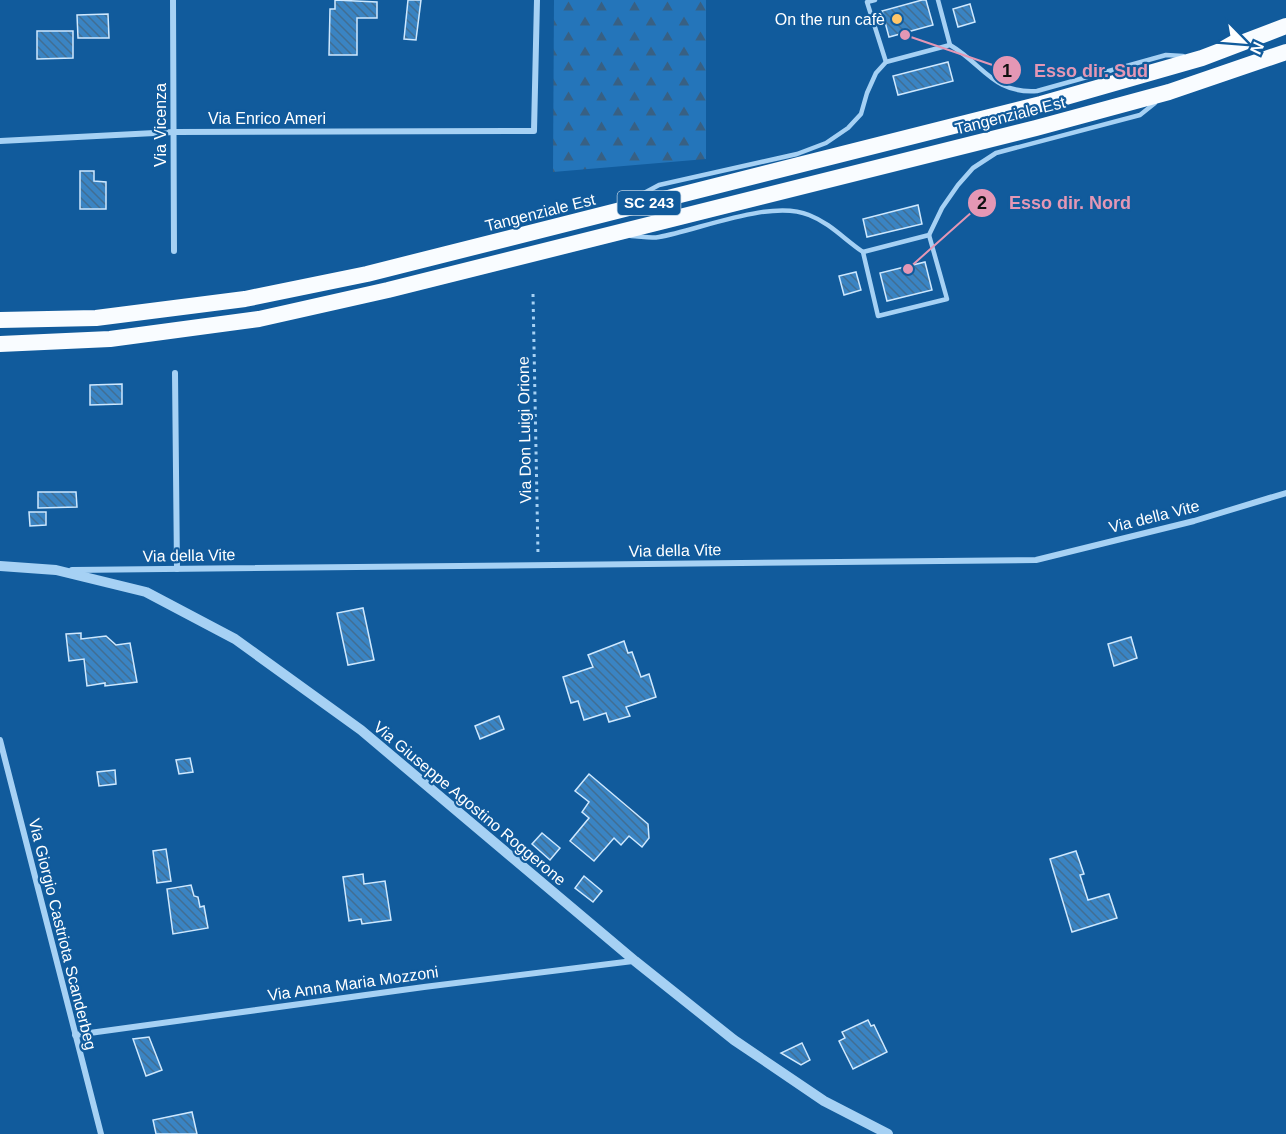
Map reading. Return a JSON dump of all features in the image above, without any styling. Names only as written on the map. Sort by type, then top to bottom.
[{"type":"highway","name":"Tangenziale Est","points":[[0,320],[96,318],[244,299],[367,274],[1041,104],[1202,58],[1286,26]]},
{"type":"highway","name":"Tangenziale Est","points":[[0,344],[110,339],[259,319],[388,290],[1036,128],[1168,92],[1286,52]]},
{"type":"street","name":"Via Vicenza","points":[[173,0],[174,250]]},
{"type":"street","name":"Via Enrico Ameri","points":[[0,141],[174,132],[534,131],[537,0]]},
{"type":"street","points":[[175,374],[177,569]]},
{"type":"street","name":"Via della Vite","points":[[56,570],[1036,560],[1194,521],[1286,493]]},
{"type":"street","name":"Via Giuseppe Agostino Roggerone","points":[[0,566],[56,570],[146,592],[235,639],[361,730],[635,961],[734,1040],[824,1101],[888,1134]]},
{"type":"street","name":"Via Giorgio Castriota Scanderbeg","points":[[0,740],[100,1134]]},
{"type":"street","name":"Via Anna Maria Mozzoni","points":[[75,1035],[424,987],[635,961]]},
{"type":"lane","points":[[875,0],[867,2],[886,62]]},
{"type":"lane","points":[[938,0],[950,45],[963,53],[991,79],[1008,89],[1025,92],[1037,91],[1166,56],[1202,58]]},
{"type":"lane","points":[[605,214],[659,185],[797,154],[825,143],[848,128],[861,114],[876,73],[886,62],[950,45]]},
{"type":"lane","points":[[610,234],[656,238],[766,212],[791,211],[808,214],[832,227],[842,238],[862,252],[878,316],[890,314],[947,299],[929,235],[942,208],[973,168],[996,153],[1140,115],[1168,92]]},
{"type":"lane","points":[[862,252],[929,235]]},
{"type":"path","name":"Via Don Luigi Orione","points":[[533,294],[538,565]]},
{"type":"green space","points":[[554,0],[706,0],[706,159],[553,172]]},
{"type":"building","points":[[335,0],[377,2],[377,18],[357,18],[357,55],[329,55],[330,9],[335,9]]},
{"type":"building","points":[[408,0],[421,0],[416,40],[404,39]]},
{"type":"building","points":[[926,0],[933,25],[889,37],[882,11]]},
{"type":"building","points":[[970,4],[975,22],[958,27],[953,9]]},
{"type":"building","points":[[108,14],[109,38],[78,38],[77,15]]},
{"type":"building","points":[[37,31],[73,31],[73,58],[37,59]]},
{"type":"building","points":[[948,62],[953,81],[898,95],[893,76]]},
{"type":"building","points":[[80,171],[94,171],[94,181],[106,182],[106,209],[80,209]]},
{"type":"building","points":[[918,205],[922,224],[867,237],[863,219]]},
{"type":"building","points":[[925,262],[932,290],[887,301],[880,273]]},
{"type":"building","points":[[856,272],[861,290],[844,295],[839,276]]},
{"type":"building","points":[[122,384],[122,404],[90,405],[90,385]]},
{"type":"building","points":[[38,492],[76,492],[77,507],[38,508]]},
{"type":"building","points":[[29,512],[46,512],[46,525],[30,526]]},
{"type":"building","points":[[363,608],[374,660],[348,665],[337,613]]},
{"type":"building","points":[[81,633],[81,639],[106,636],[116,645],[130,643],[137,682],[87,686],[84,659],[69,661],[66,634]]},
{"type":"building","points":[[1131,637],[1137,658],[1114,666],[1108,644]]},
{"type":"building","points":[[624,641],[628,653],[632,652],[641,677],[649,674],[656,697],[626,707],[630,716],[609,722],[606,713],[584,720],[578,701],[571,703],[563,677],[593,667],[588,655]]},
{"type":"building","points":[[499,716],[504,729],[480,739],[475,726]]},
{"type":"building","points":[[190,758],[193,772],[179,774],[176,760]]},
{"type":"building","points":[[115,770],[116,784],[99,786],[97,772]]},
{"type":"building","points":[[589,774],[648,824],[649,838],[642,847],[629,836],[621,845],[614,838],[594,861],[570,841],[589,818],[582,812],[589,802],[575,791]]},
{"type":"building","points":[[542,833],[560,848],[550,860],[532,844]]},
{"type":"building","points":[[166,849],[171,881],[157,883],[153,851]]},
{"type":"building","points":[[1076,851],[1084,874],[1080,875],[1088,900],[1109,894],[1117,918],[1072,932],[1050,859]]},
{"type":"building","points":[[363,874],[364,884],[385,881],[391,920],[362,924],[361,919],[349,921],[343,877]]},
{"type":"building","points":[[584,876],[602,891],[593,902],[575,888]]},
{"type":"building","points":[[191,885],[194,896],[198,897],[200,907],[204,906],[208,928],[173,934],[167,889]]},
{"type":"building","points":[[868,1020],[871,1026],[874,1025],[887,1052],[853,1069],[839,1041],[845,1038],[842,1032]]},
{"type":"building","points":[[149,1037],[162,1070],[146,1076],[133,1039]]},
{"type":"building","points":[[802,1043],[810,1060],[801,1065],[781,1053]]},
{"type":"building","points":[[192,1112],[197,1134],[156,1134],[153,1120]]},
{"type":"place","name":"On the run cafè","points":[[897,19]]},
{"type":"place","name":"Esso dir. Sud","points":[[905,35]]},
{"type":"place","name":"Esso dir. Nord","points":[[908,269]]}]
